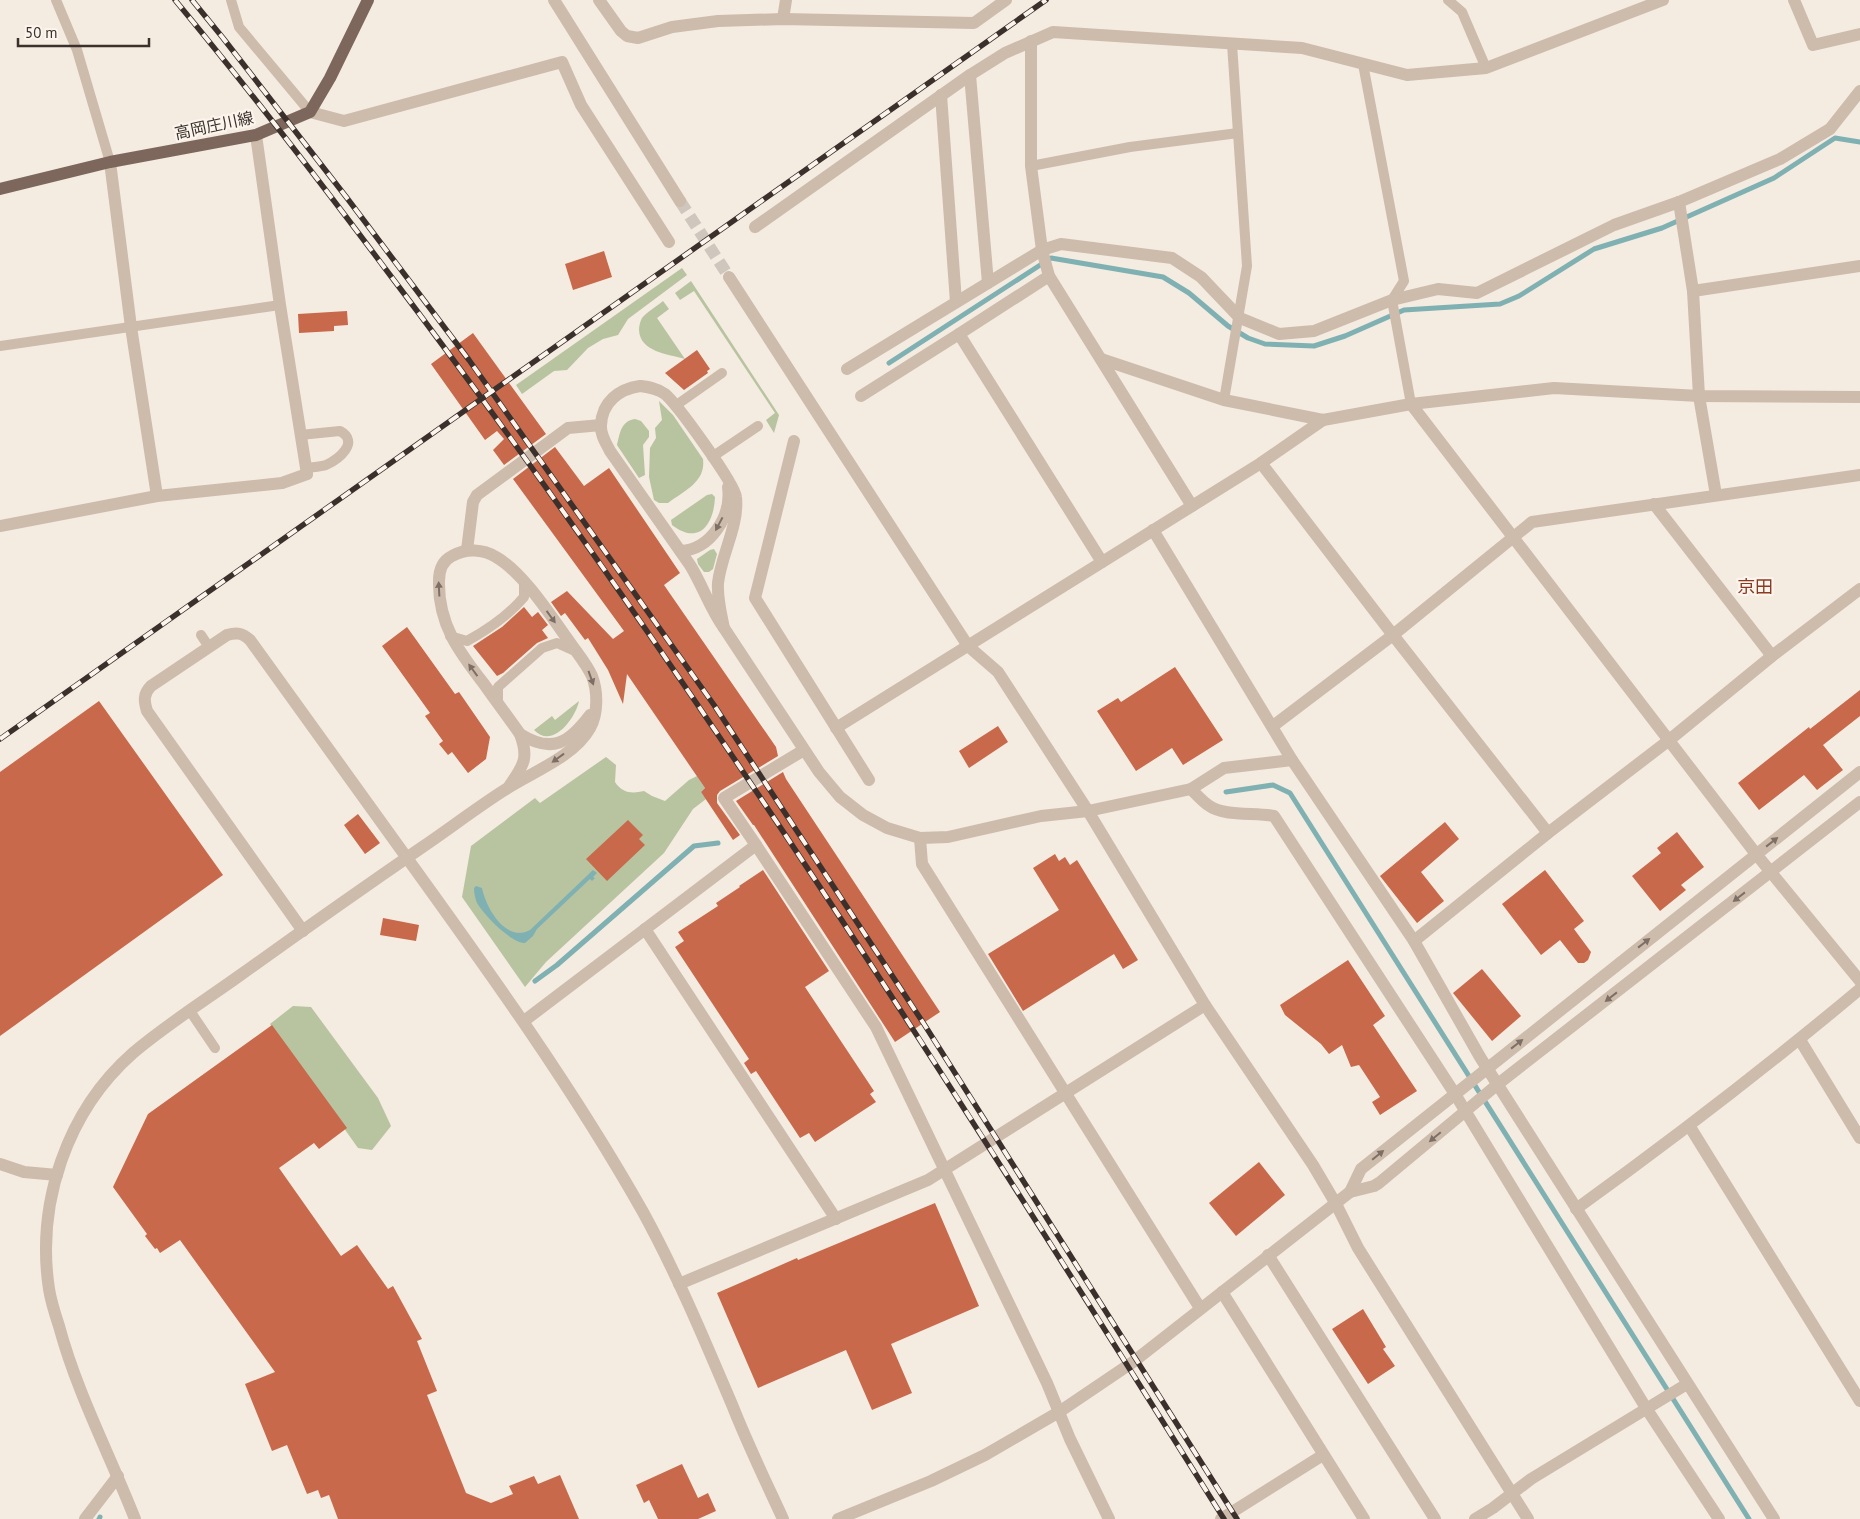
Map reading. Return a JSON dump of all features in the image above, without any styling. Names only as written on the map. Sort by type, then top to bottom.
[{"type":"main road","points":[[310,112],[330,78],[368,0]]},
{"type":"main road","name":"高岡庄川線","points":[[0,189],[110,162],[256,135],[310,112]]},
{"type":"street","points":[[554,0],[680,201]]},
{"type":"street","points":[[599,0],[621,31],[627,36],[638,38],[672,27],[718,21],[783,19],[974,23],[1006,0]]},
{"type":"street","points":[[783,19],[786,0]]},
{"type":"street","points":[[755,227],[970,75],[1005,54],[1053,32],[1302,48],[1407,75],[1486,68],[1663,0]]},
{"type":"street","points":[[1794,0],[1814,45],[1860,34]]},
{"type":"street","points":[[1031,41],[1031,166],[1042,250],[1048,275],[1192,506]]},
{"type":"street","points":[[310,112],[344,121],[562,62],[581,105],[669,242]]},
{"type":"street","points":[[970,75],[988,283]]},
{"type":"street","points":[[847,369],[1042,250],[1061,244],[1172,258],[1201,277],[1240,318],[1279,334],[1314,331],[1392,300],[1438,289],[1477,293],[1614,225],[1679,202],[1780,159],[1830,130],[1856,102],[1860,91]]},
{"type":"street","points":[[942,95],[956,302]]},
{"type":"street","points":[[0,526],[157,496],[282,483],[307,474],[256,135]]},
{"type":"street","points":[[110,162],[131,327],[157,496]]},
{"type":"street","points":[[1679,202],[1693,291],[1699,396],[1716,495]]},
{"type":"street","points":[[1693,291],[1860,266]]},
{"type":"street","points":[[861,396],[1048,275]]},
{"type":"street","points":[[729,277],[968,646],[998,672],[1088,811],[1205,1006],[1313,1164],[1358,1248],[1528,1519]]},
{"type":"street","points":[[959,334],[1102,562]]},
{"type":"street","points":[[1101,359],[1224,400],[1323,420],[1410,404],[1554,388],[1699,396],[1860,397]]},
{"type":"street","points":[[724,628],[719,604],[718,583],[736,511],[736,495],[712,457],[664,394],[653,388],[640,386],[627,388],[617,393],[609,403],[601,425],[610,451],[681,552],[699,580],[713,613],[819,772],[840,797],[863,815],[887,828],[920,838],[948,836],[1041,816],[1088,811],[1191,788],[1224,768],[1292,760]]},
{"type":"street","points":[[1410,404],[1770,872],[1860,981]]},
{"type":"street","points":[[836,728],[1261,463],[1323,420]]},
{"type":"street","points":[[467,550],[473,502],[477,495],[568,428],[601,425]]},
{"type":"street","points":[[794,441],[755,598],[869,780]]},
{"type":"street","points":[[1261,463],[1548,833]]},
{"type":"street","points":[[1273,726],[1393,635],[1532,522],[1860,475]]},
{"type":"street","points":[[681,552],[696,547],[708,540],[722,523],[728,492],[726,478]]},
{"type":"street","points":[[1654,504],[1772,656]]},
{"type":"street","points":[[1153,530],[1292,760],[1414,941],[1483,1071],[1576,1209],[1683,1386],[1774,1519]]},
{"type":"street","points":[[135,1519],[71,1364],[50,1294],[45,1245],[48,1210],[70,1137],[111,1076],[132,1054],[407,858],[508,788],[559,758],[584,737],[592,724],[596,707],[596,694],[592,675],[550,614],[524,582],[508,566],[495,556],[467,550],[445,560],[439,573],[440,601],[445,624],[450,636],[520,734],[526,748],[522,767],[508,788]]},
{"type":"street","points":[[1414,941],[1548,833],[1668,741],[1772,656],[1860,589]]},
{"type":"street","points":[[303,931],[147,711],[144,701],[146,692],[151,686],[227,635],[235,633],[243,634],[250,640],[524,1021],[609,1155],[643,1213],[679,1284],[714,1358],[733,1407],[783,1519]]},
{"type":"street","points":[[520,734],[543,745],[556,744],[568,738],[582,725],[596,707]]},
{"type":"street","points":[[804,750],[724,798],[876,1027],[1047,1383],[1109,1519]]},
{"type":"street","points":[[838,1519],[931,1481],[984,1455],[1059,1412],[1132,1362],[1336,1204],[1350,1192],[1361,1169],[1860,772]]},
{"type":"street","points":[[1191,788],[1206,805],[1221,812],[1274,816],[1469,1108],[1646,1408],[1719,1519]]},
{"type":"street","points":[[1350,1192],[1379,1183],[1495,1087],[1860,802]]},
{"type":"street","points":[[920,838],[922,864],[1200,1308]]},
{"type":"street","points":[[524,1021],[756,845]]},
{"type":"street","points":[[646,929],[836,1219]]},
{"type":"street","points":[[1576,1209],[1690,1127],[1800,1040],[1860,989]]},
{"type":"street","points":[[679,1284],[928,1180],[1205,1006]]},
{"type":"street","points":[[1800,1040],[1860,1138]]},
{"type":"street","points":[[1690,1127],[1860,1401]]},
{"type":"street","points":[[0,1164],[24,1172],[57,1175]]},
{"type":"street","points":[[1268,1255],[1435,1519]]},
{"type":"street","points":[[1222,1292],[1364,1519]]},
{"type":"street","points":[[1475,1519],[1530,1479],[1683,1386]]},
{"type":"street","points":[[1221,1519],[1323,1455]]},
{"type":"street","points":[[85,1519],[118,1476]]},
{"type":"lane","points":[[56,0],[77,50],[110,162]]},
{"type":"lane","points":[[231,0],[239,27],[310,112]]},
{"type":"lane","points":[[1448,0],[1462,12],[1486,68]]},
{"type":"lane","points":[[1224,400],[1240,318],[1247,266],[1232,44]]},
{"type":"lane","points":[[1363,64],[1404,281],[1392,300],[1410,404]]},
{"type":"lane","points":[[1031,166],[1130,146],[1238,133]]},
{"type":"lane","points":[[0,346],[280,304]]},
{"type":"lane","points":[[675,406],[722,373]]},
{"type":"lane","points":[[712,457],[758,426]]},
{"type":"lane","points":[[300,435],[340,431],[347,436],[349,444],[346,451],[326,465],[306,468]]},
{"type":"lane","points":[[450,636],[467,641],[486,631],[512,611],[524,597],[524,582]]},
{"type":"lane","points":[[201,635],[209,647]]},
{"type":"lane","points":[[498,703],[498,687],[542,648],[557,643],[577,652]]},
{"type":"lane","points":[[190,1011],[215,1048]]},
{"type":"green space","points":[[682,268],[687,275],[628,319],[618,335],[603,339],[588,348],[567,370],[554,371],[522,394],[516,385]]},
{"type":"green space","points":[[691,281],[779,415],[774,433],[766,420],[775,413],[694,291],[680,300],[675,293]]},
{"type":"green space","points":[[663,301],[669,309],[657,318],[685,359],[650,348],[641,337],[639,328],[642,318]]},
{"type":"green space","points":[[659,401],[673,415],[703,459],[701,474],[697,480],[687,490],[668,503],[659,503],[654,500],[649,477],[650,448],[656,438],[655,428],[662,420]]},
{"type":"green space","points":[[630,420],[641,421],[649,431],[649,437],[643,445],[645,475],[639,478],[617,445],[624,425]]},
{"type":"green space","points":[[712,494],[715,497],[712,516],[703,529],[690,533],[672,525],[671,520],[707,495]]},
{"type":"green space","points":[[714,549],[717,554],[713,569],[709,572],[704,572],[697,559]]},
{"type":"green space","points":[[579,701],[573,715],[556,734],[549,736],[541,735],[534,730],[552,716],[555,720]]},
{"type":"green space","points":[[606,757],[616,765],[615,782],[624,790],[631,792],[644,791],[665,801],[689,780],[697,776],[705,788],[701,792],[706,799],[693,809],[664,853],[546,962],[525,987],[462,897],[471,846],[535,798],[540,803]]},
{"type":"green space","points":[[293,1006],[311,1007],[378,1098],[391,1126],[372,1150],[358,1148],[270,1024]]},
{"type":"water","points":[[593,870],[597,873],[593,877],[595,878],[592,881],[590,879],[537,929],[533,936],[525,943],[519,942],[498,928],[480,908],[475,895],[474,888],[476,886],[482,888],[488,905],[498,921],[505,928],[521,933],[530,930]]},
{"type":"building","points":[[604,251],[612,277],[573,290],[565,264]]},
{"type":"building","points":[[347,311],[348,325],[334,326],[334,331],[299,333],[298,314]]},
{"type":"building","points":[[473,333],[546,434],[504,465],[493,450],[504,439],[497,431],[485,440],[431,364]]},
{"type":"building","points":[[697,350],[710,369],[707,371],[708,373],[684,390],[665,373]]},
{"type":"building","points":[[555,447],[584,486],[609,468],[680,573],[664,585],[776,747],[778,756],[720,791],[717,795],[717,803],[740,835],[733,840],[701,792],[705,788],[627,674],[623,704],[608,670],[588,638],[585,640],[565,613],[561,616],[551,602],[567,591],[613,639],[624,631],[513,479]]},
{"type":"building","points":[[524,607],[532,617],[538,612],[548,625],[542,630],[548,638],[537,643],[503,673],[497,676],[473,646],[502,627]]},
{"type":"building","points":[[407,627],[455,694],[459,692],[490,737],[486,759],[468,773],[452,752],[448,755],[439,744],[443,741],[425,716],[430,713],[382,646]]},
{"type":"building","points":[[1175,667],[1223,740],[1183,765],[1172,748],[1136,771],[1097,711],[1118,698],[1121,702]]},
{"type":"building","points":[[1860,690],[1860,716],[1823,745],[1843,770],[1817,790],[1804,775],[1759,810],[1738,783]]},
{"type":"building","points":[[99,701],[223,875],[0,1036],[0,772]]},
{"type":"building","points":[[998,726],[1008,742],[969,768],[959,751]]},
{"type":"building","points":[[783,772],[940,1012],[895,1042],[754,825],[736,801]]},
{"type":"building","points":[[358,814],[380,843],[365,854],[344,825]]},
{"type":"building","points":[[628,820],[643,835],[639,839],[645,845],[607,881],[586,859]]},
{"type":"building","points":[[1445,822],[1459,839],[1421,872],[1444,901],[1417,923],[1380,876]]},
{"type":"building","points":[[1677,832],[1704,867],[1681,885],[1686,890],[1660,911],[1632,876],[1661,853],[1657,848]]},
{"type":"building","points":[[1055,854],[1059,861],[1065,857],[1070,865],[1077,860],[1138,960],[1123,969],[1114,954],[1023,1011],[988,954],[1059,910],[1033,868]]},
{"type":"building","points":[[763,870],[829,971],[805,987],[874,1091],[870,1094],[876,1102],[815,1142],[809,1133],[800,1138],[756,1071],[751,1074],[744,1063],[749,1059],[675,947],[684,941],[678,932],[718,906],[716,903]]},
{"type":"building","points":[[1545,870],[1584,921],[1574,929],[1591,952],[1588,960],[1584,963],[1578,963],[1560,940],[1541,955],[1502,904]]},
{"type":"building","points":[[383,918],[419,925],[416,941],[380,935]]},
{"type":"building","points":[[1348,960],[1385,1016],[1373,1025],[1417,1091],[1380,1115],[1372,1102],[1380,1097],[1359,1065],[1351,1067],[1342,1045],[1329,1054],[1321,1044],[1285,1015],[1280,1005]]},
{"type":"building","points":[[1482,969],[1521,1016],[1492,1041],[1453,993]]},
{"type":"building","points":[[272,1025],[347,1128],[319,1149],[314,1143],[279,1168],[341,1256],[357,1245],[388,1289],[393,1286],[422,1339],[417,1341],[437,1391],[427,1395],[466,1493],[491,1503],[513,1494],[509,1486],[534,1476],[538,1484],[560,1475],[579,1519],[338,1519],[329,1495],[321,1498],[318,1490],[307,1494],[287,1445],[272,1451],[245,1384],[275,1372],[180,1240],[160,1253],[145,1236],[147,1234],[113,1187],[148,1114]]},
{"type":"building","points":[[1259,1162],[1285,1195],[1236,1236],[1209,1203]]},
{"type":"building","points":[[935,1203],[979,1306],[891,1344],[912,1393],[872,1410],[846,1350],[758,1388],[717,1293],[797,1258],[798,1260]]},
{"type":"building","points":[[1363,1309],[1386,1347],[1383,1349],[1395,1366],[1368,1384],[1332,1329]]},
{"type":"building","points":[[682,1464],[698,1498],[708,1493],[716,1511],[698,1519],[658,1519],[649,1500],[644,1503],[636,1485]]},
{"type":"waterway","points":[[889,363],[1051,258],[1163,277],[1189,293],[1228,326],[1248,338],[1265,344],[1314,346],[1345,336],[1404,310],[1500,304],[1519,296],[1594,249],[1662,228],[1774,178],[1835,138],[1860,142]]},
{"type":"waterway","points":[[1226,792],[1273,785],[1290,793],[1749,1519]]},
{"type":"waterway","points":[[535,981],[557,965],[694,846],[718,843]]},
{"type":"tunnel","points":[[680,201],[729,277]]},
{"type":"railway","points":[[175,0],[256,100],[361,237],[499,422],[608,575],[714,729],[922,1043],[1224,1519]]},
{"type":"railway","points":[[192,0],[347,198],[469,360],[714,705],[924,1024],[1237,1519]]},
{"type":"railway","points":[[0,739],[1046,0]]},
{"type":"district","name":"京田","points":[[1755,586]]}]
